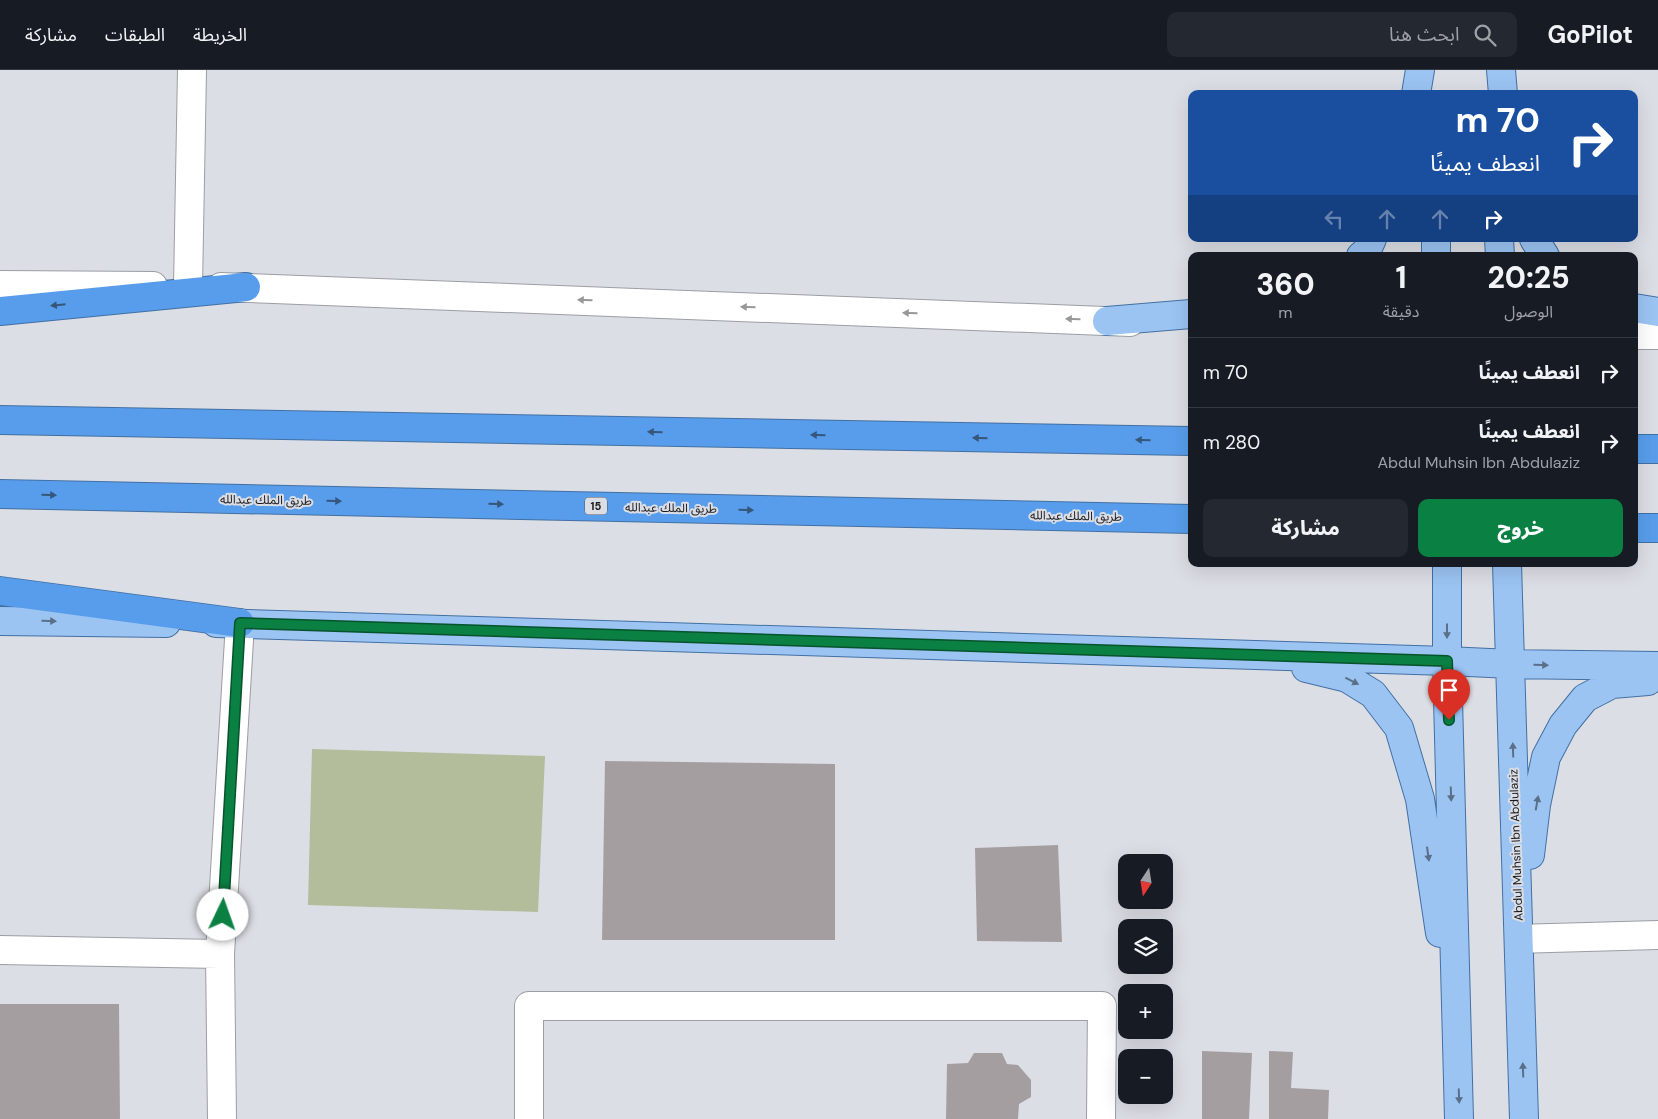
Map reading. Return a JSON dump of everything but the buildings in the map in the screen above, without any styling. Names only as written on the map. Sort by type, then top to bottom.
[{"type":"highway","points":[[0,311],[246,287]]},
{"type":"highway","points":[[0,420],[1188,441]]},
{"type":"highway","points":[[1638,449],[1658,449]]},
{"type":"highway","name":"طريق الملك عبدالله","points":[[0,494],[1188,519]]},
{"type":"highway","points":[[1638,528],[1658,528]]},
{"type":"highway","points":[[0,591],[240,623]]},
{"type":"main road","points":[[1417,90],[1420,70]]},
{"type":"main road","points":[[1431,70],[1431,90]]},
{"type":"main road","points":[[1495,70],[1496,90]]},
{"type":"main road","points":[[1501,70],[1503,90]]},
{"type":"main road","points":[[1638,309],[1658,312]]},
{"type":"main road","points":[[1107,321],[1188,314]]},
{"type":"main road","name":"Abdul Muhsin Ibn Abdulaziz","points":[[1508,567],[1524,1119]]},
{"type":"main road","points":[[1447,573],[1447,661],[1459,1119]]},
{"type":"main road","points":[[0,620],[240,623],[1510,664],[1658,666]]},
{"type":"main road","points":[[1254,655],[1347,678],[1373,694],[1399,728],[1420,799],[1458,1056]]},
{"type":"main road","points":[[1519,938],[1536,805],[1546,757],[1563,725],[1585,698],[1612,684],[1658,680]]},
{"type":"street","points":[[188,287],[192,70]]},
{"type":"street","points":[[0,285],[246,287],[1188,324]]},
{"type":"street","points":[[1638,335],[1658,335]]},
{"type":"street","points":[[222,1119],[220,954],[240,623]]},
{"type":"street","points":[[1519,938],[1658,935]]},
{"type":"street","points":[[0,950],[220,954]]},
{"type":"street","points":[[529,1119],[529,1006],[1102,1006],[1101,1119]]},
{"type":"green space","points":[[312,749],[545,756],[538,912],[308,905]]},
{"type":"route","points":[[223,915],[240,623],[1447,661],[1449,720]]}]
